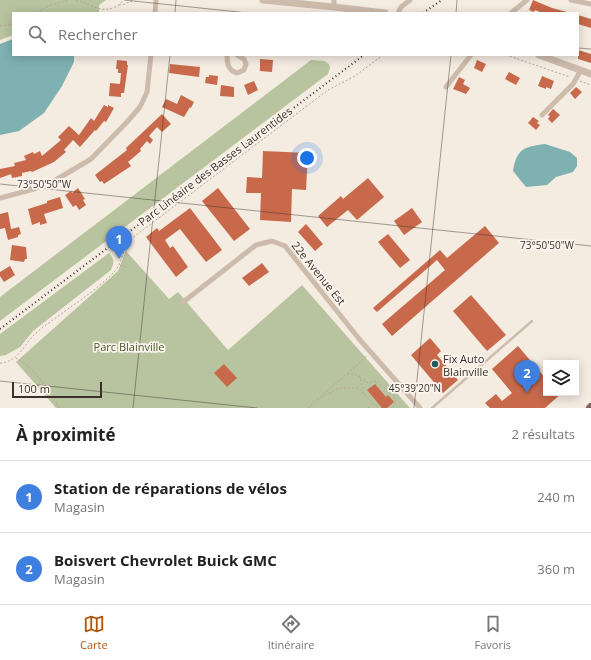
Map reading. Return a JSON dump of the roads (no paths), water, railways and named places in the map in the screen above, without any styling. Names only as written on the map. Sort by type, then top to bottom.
[{"type":"street","points":[[155,12],[156,0]]},
{"type":"street","points":[[262,0],[334,3],[380,12]]},
{"type":"street","points":[[399,12],[410,0]]},
{"type":"street","points":[[512,12],[527,0]]},
{"type":"street","points":[[571,0],[591,4]]},
{"type":"street","points":[[0,198],[34,189],[54,181],[91,159],[128,122],[140,107],[147,92],[151,56]]},
{"type":"street","points":[[227,56],[230,69],[237,73],[244,70],[246,64],[244,59],[239,56]]},
{"type":"street","points":[[446,87],[470,56]]},
{"type":"street","points":[[542,56],[591,74]]},
{"type":"street","points":[[542,115],[573,84],[581,70]]},
{"type":"street","name":"22e Avenue Est","points":[[182,303],[256,245],[272,241],[285,246],[371,352],[420,408]]},
{"type":"lane","points":[[432,408],[532,321]]},
{"type":"water","points":[[12,39],[12,56],[74,56],[74,62],[62,86],[44,113],[19,131],[0,135],[0,44]]},
{"type":"water","points":[[545,144],[570,152],[577,158],[577,166],[573,172],[556,177],[547,185],[526,187],[513,171],[519,153],[532,146]]},
{"type":"railway","points":[[424,12],[442,0]]},
{"type":"railway","points":[[0,329],[363,56]]},
{"type":"place","name":"Station de réparations de vélos","points":[[119,259]]},
{"type":"place","name":"Fix Auto Blainville","points":[[435,364]]},
{"type":"place","name":"Boisvert Chevrolet Buick GMC","points":[[527,393]]},
{"type":"park label","name":"Parc Blainville","points":[[129,346]]}]
